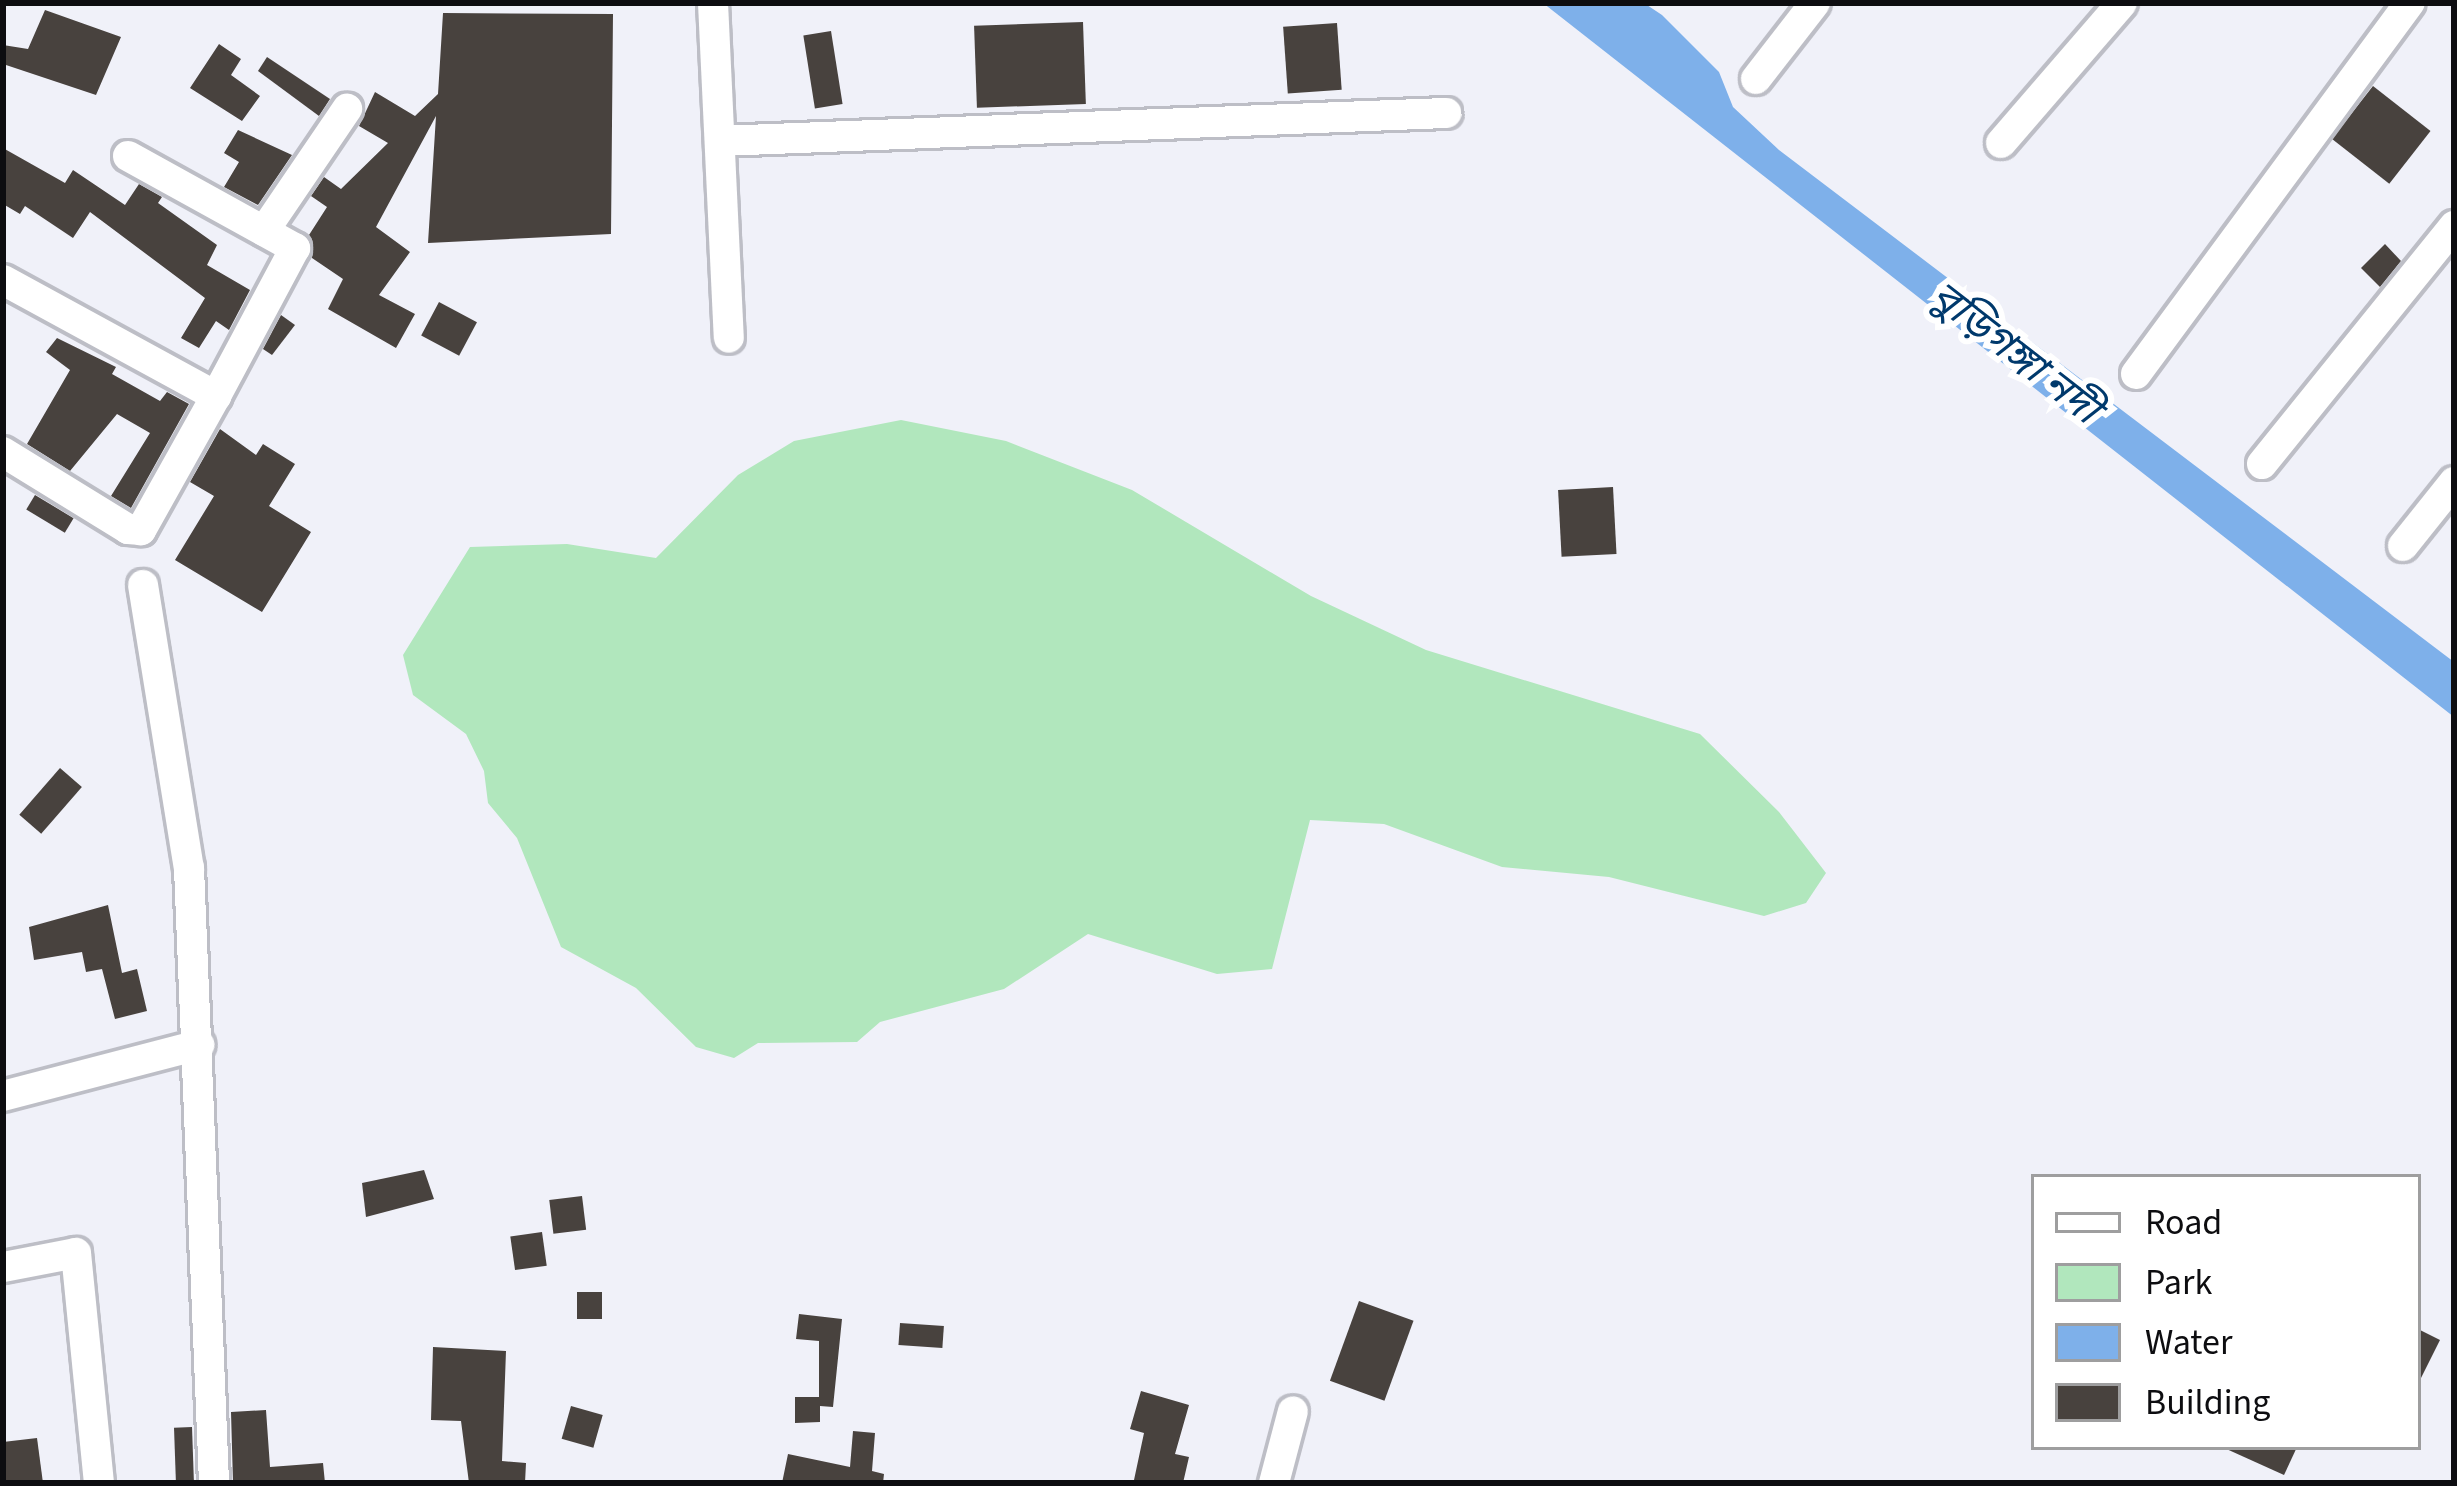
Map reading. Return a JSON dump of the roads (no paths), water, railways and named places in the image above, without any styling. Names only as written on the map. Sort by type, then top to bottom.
[{"type":"street","points":[[713,3],[728,338]]},
{"type":"street","points":[[1756,79],[1815,3]]},
{"type":"street","points":[[2001,143],[2122,3]]},
{"type":"street","points":[[2136,374],[2410,3]]},
{"type":"street","points":[[264,231],[347,109]]},
{"type":"street","points":[[720,141],[1446,113]]},
{"type":"street","points":[[3,452],[128,530],[141,530],[295,248],[128,156]]},
{"type":"street","points":[[2262,464],[2454,226]]},
{"type":"street","points":[[3,280],[216,396]]},
{"type":"street","points":[[2403,546],[2454,482]]},
{"type":"street","points":[[143,586],[189,868],[214,1483]]},
{"type":"street","points":[[3,1096],[199,1045]]},
{"type":"street","points":[[3,1268],[76,1253],[99,1483]]},
{"type":"street","points":[[1274,1483],[1294,1411]]},
{"type":"water","name":"বুড়িগঙ্গা নদী","points":[[1543,3],[1644,3],[1662,15],[1719,72],[1733,107],[1779,150],[2454,662],[2454,717]]}]
